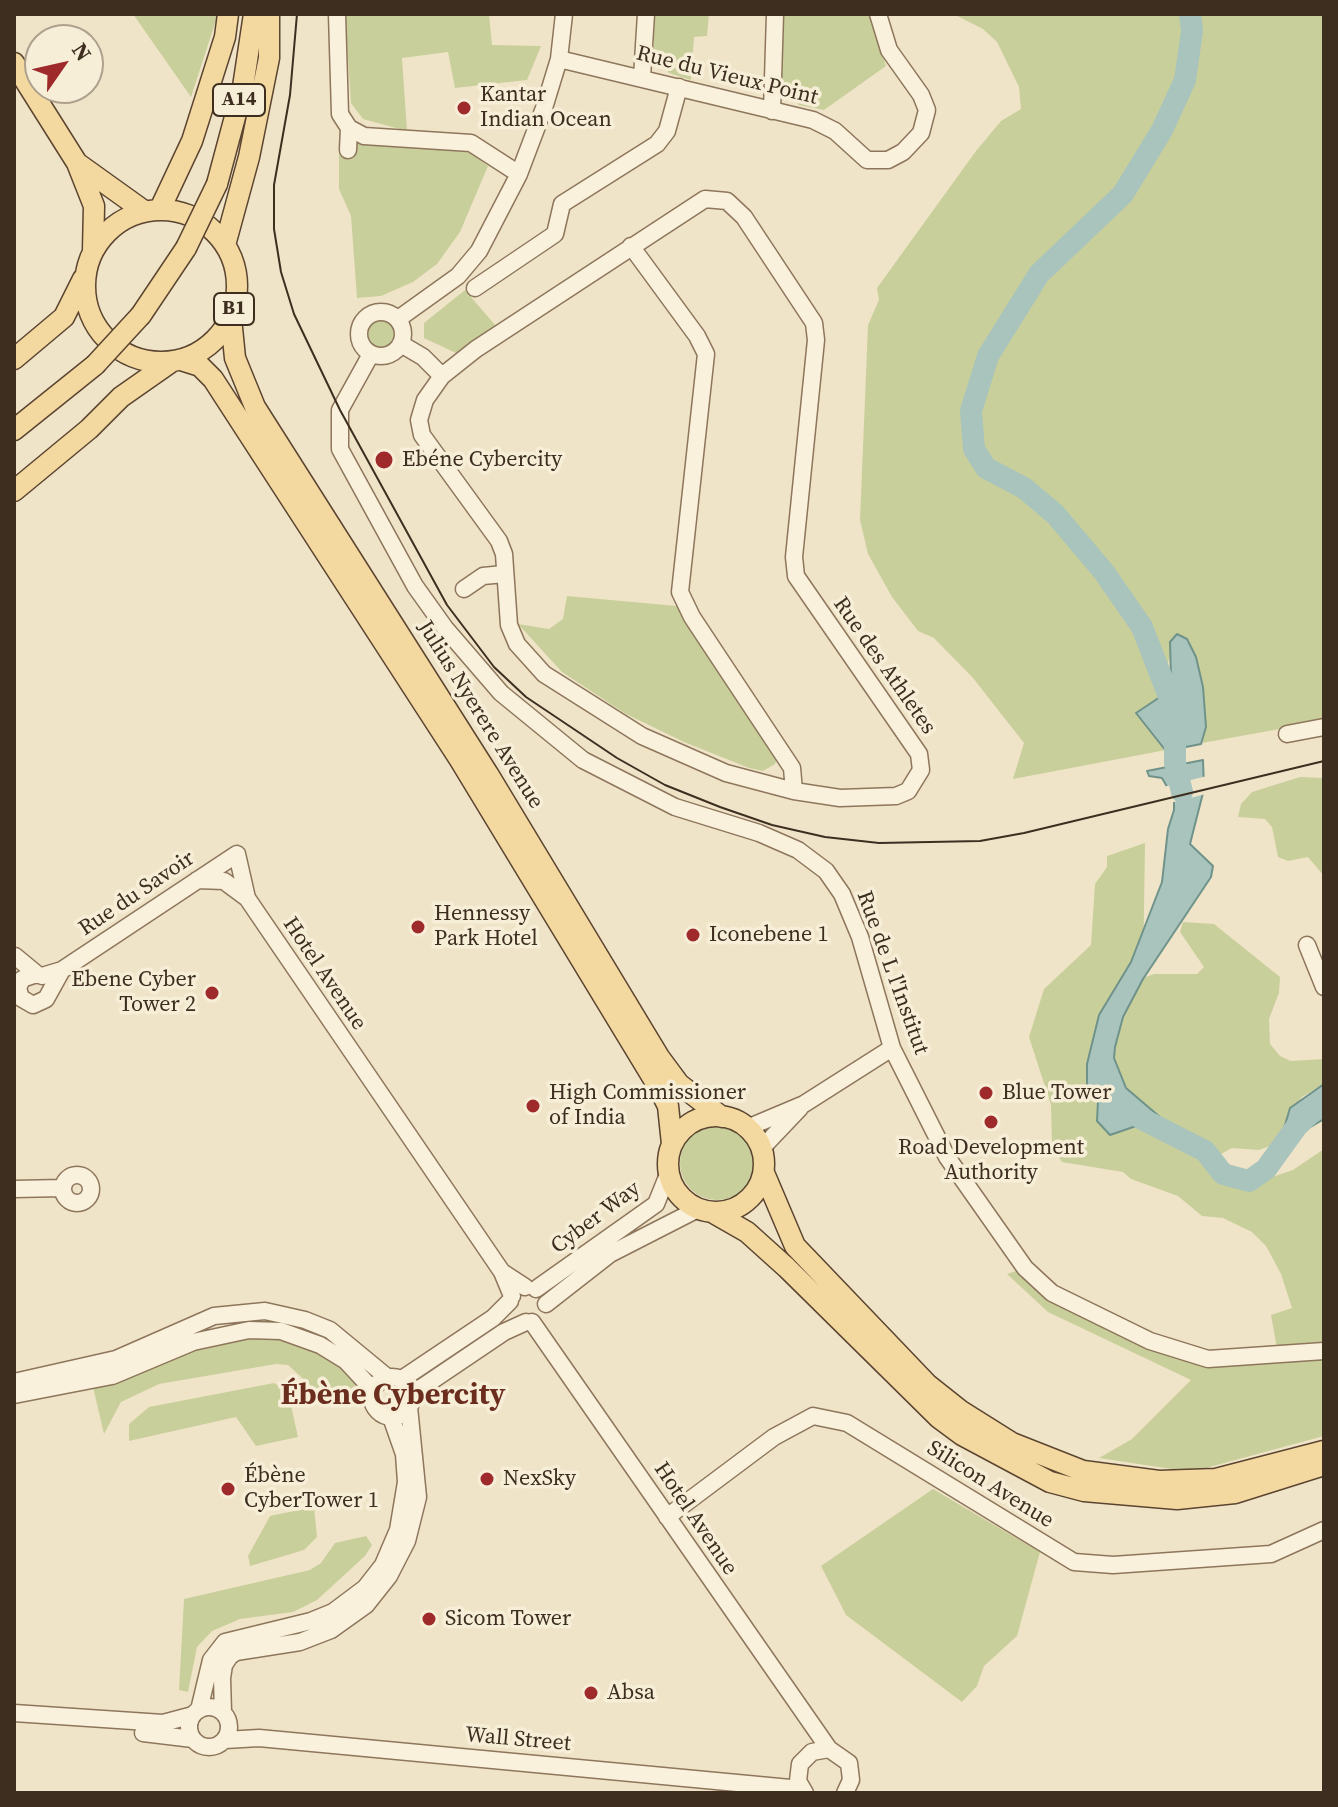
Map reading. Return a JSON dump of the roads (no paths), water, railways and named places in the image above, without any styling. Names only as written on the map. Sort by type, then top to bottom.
[{"type":"main road","points":[[152,210],[192,141],[225,37],[228,14]]},
{"type":"main road","name":"A14","points":[[14,430],[95,365],[141,315],[186,248],[217,184],[243,87],[254,14]]},
{"type":"main road","points":[[225,245],[249,157],[269,58],[269,14]]},
{"type":"main road","name":"Julius Nyerere Avenue","points":[[14,63],[77,163],[94,206],[93,251]]},
{"type":"main road","name":"Julius Nyerere Avenue","points":[[77,163],[152,210],[197,219],[225,245],[236,272],[237,288],[231,318],[235,358],[255,407],[481,762],[664,1065],[690,1094],[722,1117]]},
{"type":"main road","name":"Julius Nyerere Avenue","points":[[152,210],[123,219],[105,233],[93,251],[85,276],[85,299],[93,322],[107,340],[137,358],[200,366],[213,379],[460,760],[659,1088],[668,1106],[672,1144]]},
{"type":"main road","points":[[14,359],[64,317],[85,276]]},
{"type":"main road","name":"B1","points":[[176,361],[202,351],[219,337],[231,318]]},
{"type":"main road","points":[[14,491],[82,435],[121,397],[176,361]]},
{"type":"main road","points":[[722,1117],[693,1122],[672,1144],[669,1172],[684,1200],[747,1232],[919,1401],[950,1427],[1050,1482],[1084,1491],[1177,1499],[1235,1493],[1322,1463]]},
{"type":"main road","name":"B1","points":[[722,1117],[747,1128]]},
{"type":"main road","points":[[747,1128],[761,1149],[764,1173],[795,1246],[927,1384],[961,1411],[1012,1443],[1083,1471],[1141,1481],[1216,1479],[1322,1463]]},
{"type":"main road","points":[[705,1211],[740,1207],[751,1198],[764,1173]]},
{"type":"street","points":[[337,14],[340,114],[349,128],[364,136],[471,143],[519,174]]},
{"type":"street","points":[[398,319],[458,276],[479,251],[519,174],[559,59],[564,14]]},
{"type":"street","points":[[642,77],[646,14]]},
{"type":"street","points":[[772,111],[775,14]]},
{"type":"street","name":"Rue du Vieux Point","points":[[559,59],[824,124],[867,160],[888,160],[903,152],[921,133],[927,110],[921,95],[889,50],[878,14]]},
{"type":"street","points":[[475,288],[555,234],[562,204],[657,144],[667,131],[679,87]]},
{"type":"street","points":[[348,150],[349,128]]},
{"type":"street","name":"Rue des Athletes","points":[[705,199],[727,201],[744,217],[814,323],[816,340],[794,557],[796,576],[919,754],[921,770],[908,791],[896,796],[840,798],[794,791],[726,773],[642,736],[544,674],[517,644],[509,625],[499,541],[422,435],[419,420],[425,400],[442,376],[476,349],[631,246],[705,199]]},
{"type":"street","points":[[631,246],[697,336],[706,354],[680,592],[692,617],[792,768],[794,791]]},
{"type":"street","points":[[378,312],[398,319],[403,330],[401,344],[385,356],[371,354],[361,344],[360,324],[378,312]]},
{"type":"street","points":[[401,344],[423,357],[442,376]]},
{"type":"street","name":"Rue de L l'Institut","points":[[371,354],[340,410],[340,449],[415,586],[445,628],[501,693],[583,760],[675,807],[759,833],[798,850],[826,871],[842,894],[860,937],[892,1048],[947,1157],[1025,1268],[1052,1293],[1150,1341],[1208,1359],[1324,1351]]},
{"type":"street","points":[[464,589],[483,576],[504,574]]},
{"type":"street","points":[[1287,734],[1324,727]]},
{"type":"street","name":"Rue du Savoir","points":[[28,988],[62,970],[237,854]]},
{"type":"street","name":"Hotel Avenue","points":[[237,854],[247,898]]},
{"type":"street","name":"Hotel Avenue","points":[[197,880],[224,881],[247,898],[502,1272],[521,1293]]},
{"type":"street","points":[[1307,945],[1324,987]]},
{"type":"street","points":[[14,956],[28,988]]},
{"type":"street","points":[[747,1128],[804,1104],[892,1048]]},
{"type":"street","points":[[761,1149],[804,1104]]},
{"type":"street","name":"Cyber Way","points":[[394,1378],[493,1318],[521,1293],[656,1204],[669,1172]]},
{"type":"street","points":[[14,1189],[63,1188]]},
{"type":"street","name":"Cyber Way","points":[[411,1401],[504,1332],[536,1316],[610,1254],[705,1211]]},
{"type":"street","points":[[521,1293],[536,1316]]},
{"type":"street","points":[[521,1293],[512,1313],[536,1316]]},
{"type":"street","points":[[14,1382],[116,1359],[214,1316],[265,1311],[305,1320],[330,1330],[394,1378],[411,1401],[418,1497],[412,1528],[389,1576],[366,1605],[331,1630],[300,1642],[236,1652],[230,1656],[222,1678],[225,1740],[209,1748],[193,1739],[14,1723]]},
{"type":"street","name":"Hotel Avenue","points":[[536,1316],[549,1341],[806,1720],[829,1749],[849,1763],[851,1780],[845,1793]]},
{"type":"street","points":[[14,1395],[112,1376],[193,1342],[249,1330],[281,1331],[320,1345],[346,1361],[373,1390],[376,1409],[391,1417],[402,1415],[411,1401]]},
{"type":"street","points":[[373,1390],[394,1378]]},
{"type":"street","name":"Silicon Avenue","points":[[667,1517],[774,1437],[813,1416],[847,1423],[1074,1562],[1113,1565],[1271,1554],[1324,1530]]},
{"type":"street","points":[[193,1739],[189,1727],[211,1660],[225,1642],[311,1621],[333,1612],[365,1588],[383,1565],[398,1530],[406,1482],[404,1454],[391,1417]]},
{"type":"street","points":[[14,1713],[163,1723],[211,1707],[226,1717]]},
{"type":"street","name":"Wall Street","points":[[226,1717],[259,1738]]},
{"type":"street","points":[[802,1778],[806,1720]]},
{"type":"street","name":"Wall Street","points":[[225,1740],[259,1738],[774,1784],[802,1778]]},
{"type":"street","points":[[802,1778],[829,1749]]},
{"type":"water","points":[[1177,634],[1187,639],[1196,657],[1203,687],[1206,727],[1201,744],[1166,751],[1136,713],[1166,693],[1171,678],[1170,642]]},
{"type":"water","points":[[1203,760],[1204,789],[1190,844],[1213,866],[1211,877],[1143,979],[1123,1017],[1115,1047],[1114,1058],[1126,1088],[1167,1123],[1167,1134],[1139,1125],[1110,1135],[1097,1121],[1098,1101],[1087,1085],[1087,1064],[1099,1015],[1131,962],[1162,882],[1168,829],[1174,810],[1174,799],[1162,778],[1149,776],[1147,771]]},
{"type":"water","points":[[1324,1084],[1324,1119],[1304,1131],[1293,1144],[1283,1147],[1280,1142],[1290,1108]]},
{"type":"waterway","points":[[1182,792],[1175,763],[1175,712],[1142,627],[1104,572],[1055,514],[1024,488],[986,468],[974,449],[971,411],[988,356],[1039,274],[1123,194],[1162,130],[1185,80],[1192,31],[1190,14]]},
{"type":"waterway","points":[[1142,1119],[1205,1151],[1223,1174],[1249,1181],[1266,1169],[1297,1126],[1324,1100]]},
{"type":"tram line","points":[[297,14],[290,95],[274,185],[274,229],[281,272],[294,314],[340,410],[447,605],[494,667],[526,697],[617,758],[665,785],[772,825],[825,837],[879,843],[980,841],[1024,833],[1324,761]]},
{"type":"place","name":"Kantar Indian Ocean","points":[[464,108]]},
{"type":"place","name":"Ebéne Cybercity","points":[[384,460]]},
{"type":"place","name":"Hennessy Park Hotel","points":[[418,927]]},
{"type":"place","name":"Iconebene 1","points":[[693,935]]},
{"type":"place","name":"Ebene Cyber Tower 2","points":[[212,993]]},
{"type":"place","name":"Blue Tower","points":[[986,1093]]},
{"type":"place","name":"High Commissioner of India","points":[[533,1106]]},
{"type":"place","name":"Road Development Authority","points":[[991,1122]]},
{"type":"place","name":"NexSky","points":[[487,1479]]},
{"type":"place","name":"Ébène CyberTower 1","points":[[228,1489]]},
{"type":"place","name":"Sicom Tower","points":[[429,1619]]},
{"type":"place","name":"Absa","points":[[591,1693]]},
{"type":"district","name":"Ébène Cybercity","points":[[393,1396]]}]
